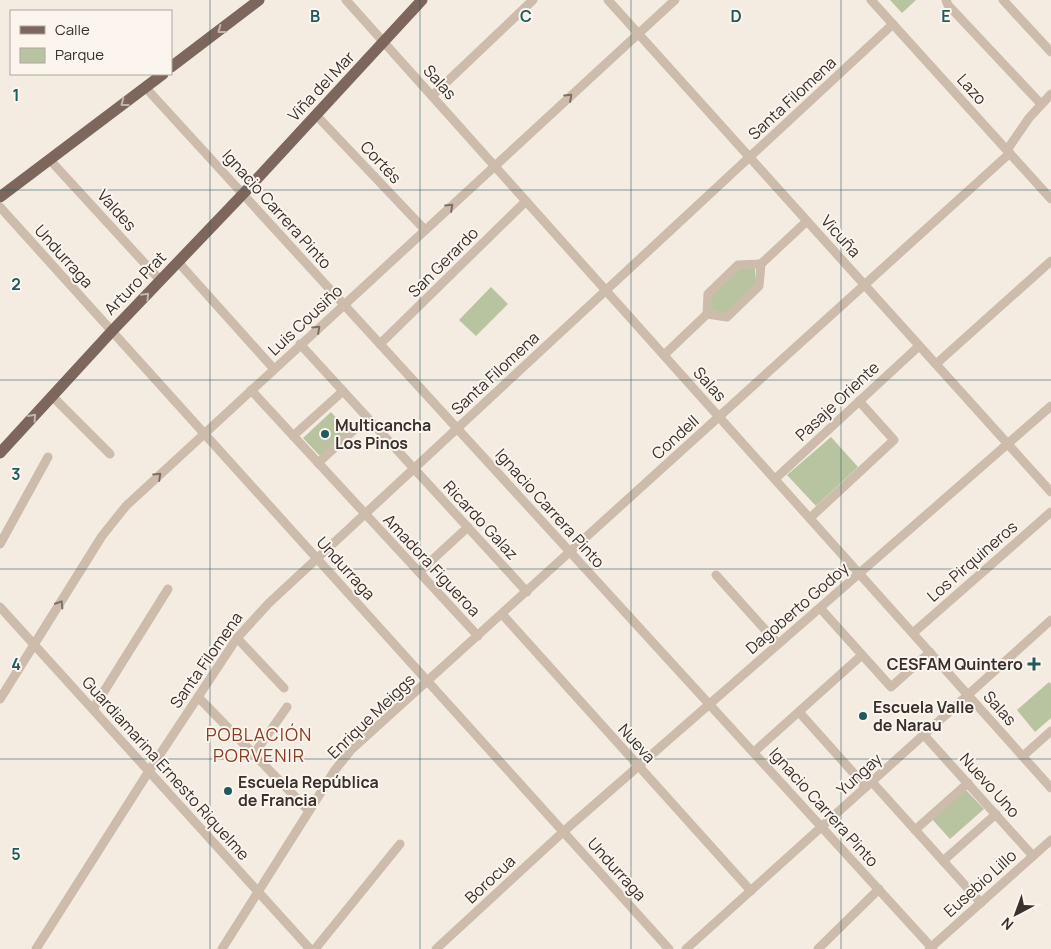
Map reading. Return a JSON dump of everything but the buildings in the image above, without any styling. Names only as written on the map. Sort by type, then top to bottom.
[{"type":"main road","points":[[172,66],[259,0]]},
{"type":"main road","name":"Viña del Mar","points":[[243,194],[422,0]]},
{"type":"main road","points":[[0,197],[162,75]]},
{"type":"main road","name":"Arturo Prat","points":[[0,453],[112,331],[243,194]]},
{"type":"street","name":"Salas","points":[[346,0],[1051,788]]},
{"type":"street","points":[[432,96],[533,0]]},
{"type":"street","name":"Vicuña","points":[[608,0],[1051,492]]},
{"type":"street","name":"Luis Cousiño","points":[[0,699],[109,526],[126,506],[675,0]]},
{"type":"street","name":"Lazo","points":[[871,0],[1051,199]]},
{"type":"street","points":[[946,0],[948,5],[1041,104]]},
{"type":"street","points":[[1003,0],[1051,52]]},
{"type":"street","name":"Santa Filomena","points":[[36,949],[149,771],[237,638],[259,612],[893,24]]},
{"type":"street","name":"Ignacio Carrera Pinto","points":[[146,87],[931,948]]},
{"type":"street","name":"Condell","points":[[428,682],[865,285],[1008,152],[1041,104],[1051,94]]},
{"type":"street","name":"Cortés","points":[[316,115],[425,230]]},
{"type":"street","name":"Valdes","points":[[50,160],[160,280]]},
{"type":"street","name":"San Gerardo","points":[[380,344],[526,201]]},
{"type":"street","name":"Undurraga","points":[[0,206],[669,949]]},
{"type":"street","points":[[664,355],[707,314],[708,294],[738,265],[761,264],[807,221]]},
{"type":"street","points":[[936,364],[1051,261]]},
{"type":"street","points":[[178,262],[274,369]]},
{"type":"street","points":[[707,314],[727,317],[759,286],[761,264]]},
{"type":"street","name":"Ricardo Galaz","points":[[300,344],[527,592]]},
{"type":"street","name":"Pasaje Oriente","points":[[775,479],[919,346]]},
{"type":"street","name":"Amadora Figueroa","points":[[251,390],[478,636]]},
{"type":"street","points":[[294,436],[343,391]]},
{"type":"street","points":[[52,396],[110,454]]},
{"type":"street","points":[[810,518],[894,440],[859,401]]},
{"type":"street","name":"Dagoberto Godoy","points":[[564,832],[1051,406]]},
{"type":"street","points":[[318,463],[368,418]]},
{"type":"street","points":[[0,544],[48,457]]},
{"type":"street","name":"Los Pirquineros","points":[[913,633],[1051,512]]},
{"type":"street","points":[[419,572],[468,527]]},
{"type":"street","points":[[716,574],[778,644]]},
{"type":"street","points":[[92,709],[168,589]]},
{"type":"street","name":"Guardiamarina Ernesto Riquelme","points":[[0,607],[310,949]]},
{"type":"street","points":[[820,608],[891,687],[930,652]]},
{"type":"street","name":"Nueva","points":[[502,614],[751,891]]},
{"type":"street","name":"Yungay","points":[[686,949],[1051,620]]},
{"type":"street","points":[[237,638],[284,688]]},
{"type":"street","points":[[754,752],[862,655]]},
{"type":"street","name":"Enrique Meiggs","points":[[222,949],[335,770],[351,750],[428,682]]},
{"type":"street","points":[[198,697],[309,811]]},
{"type":"street","points":[[254,754],[287,707]]},
{"type":"street","points":[[799,712],[915,830],[981,903]]},
{"type":"street","points":[[1023,756],[1051,731]]},
{"type":"street","name":"Nuevo Uno","points":[[924,735],[1033,856]]},
{"type":"street","points":[[915,830],[968,783]]},
{"type":"street","points":[[942,861],[996,814]]},
{"type":"street","name":"Borocua","points":[[436,949],[564,832]]},
{"type":"street","name":"Eusebio Lillo","points":[[931,948],[1051,840]]},
{"type":"street","points":[[315,949],[400,844]]},
{"type":"street","points":[[818,949],[879,889]]},
{"type":"green space","points":[[890,0],[916,0],[902,13]]},
{"type":"green space","points":[[740,267],[755,267],[755,287],[726,313],[710,310],[711,296]]},
{"type":"green space","points":[[491,287],[508,304],[476,336],[459,320]]},
{"type":"green space","name":"Multicancha Los Pinos","points":[[331,412],[348,431],[320,456],[303,438]]},
{"type":"green space","points":[[831,437],[858,467],[816,506],[787,475]]},
{"type":"green space","points":[[1049,682],[1051,684],[1051,718],[1035,732],[1017,710]]},
{"type":"green space","points":[[965,789],[984,809],[950,839],[932,819]]},
{"type":"place","name":"Multicancha Los Pinos","points":[[325,434]]},
{"type":"place","name":"CESFAM Quintero","points":[[1034,664]]},
{"type":"place","name":"Escuela Valle de Narau","points":[[863,716]]},
{"type":"place","name":"Escuela República de Francia","points":[[228,791]]},
{"type":"district","name":"POBLACIÓN PORVENIR","points":[[259,745]]}]
